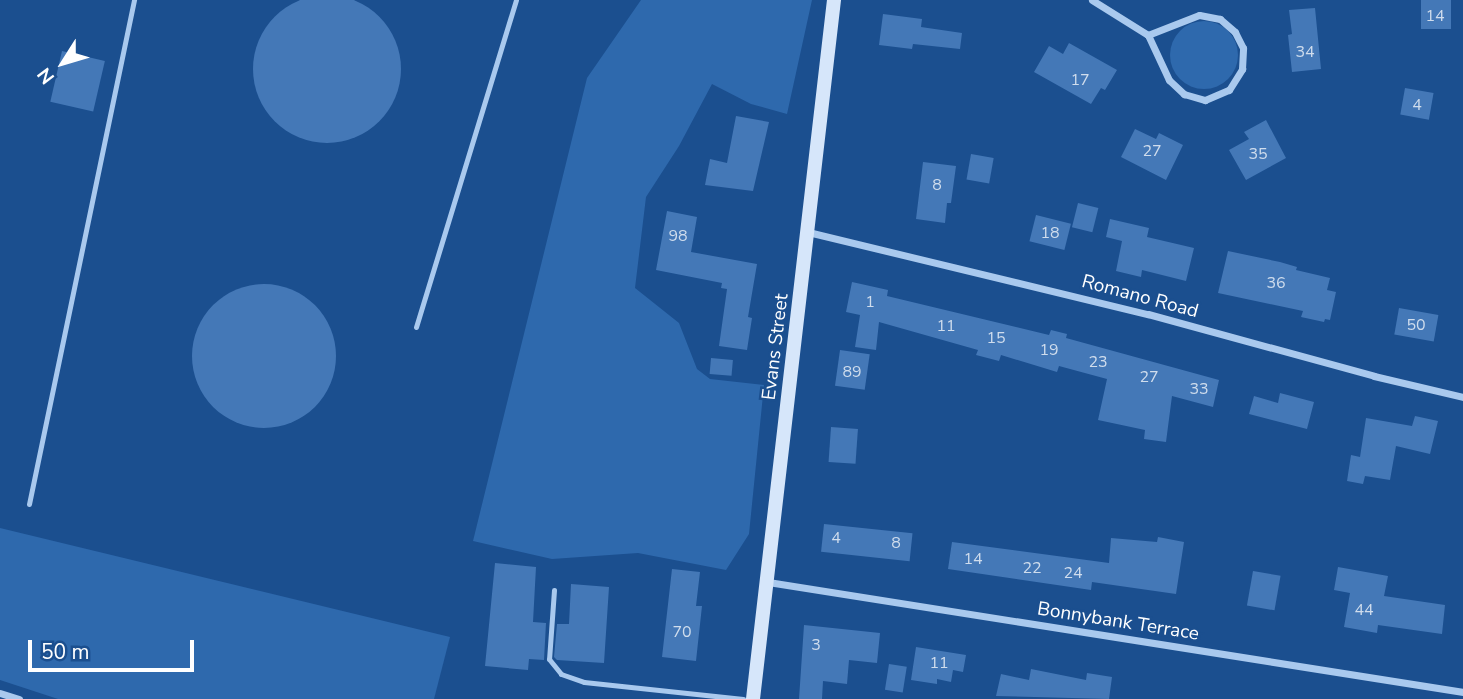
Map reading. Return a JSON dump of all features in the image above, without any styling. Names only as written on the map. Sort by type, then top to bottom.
[{"type":"street","name":"Evans Street","points":[[753,699],[834,0]]},
{"type":"street","points":[[1092,0],[1148,35],[1169,80],[1184,94],[1205,100],[1229,90],[1242,69],[1243,48],[1235,32],[1220,19],[1199,15],[1148,35]]},
{"type":"street","name":"Romano Road","points":[[808,232],[1148,314],[1463,397]]},
{"type":"street","name":"Bonnybank Terrace","points":[[768,582],[1463,692]]},
{"type":"street","points":[[0,693],[19,699]]},
{"type":"lane","points":[[29,504],[134,0]]},
{"type":"lane","points":[[416,327],[516,0]]},
{"type":"lane","points":[[554,590],[549,659],[561,674],[584,682],[743,699]]},
{"type":"lane","points":[[641,699],[643,689]]},
{"type":"shaded area","points":[[641,0],[812,0],[787,114],[751,104],[712,84],[679,146],[646,197],[635,288],[679,323],[697,369],[710,379],[764,385],[749,534],[726,570],[638,553],[552,559],[473,541],[587,78]]},
{"type":"shaded area","points":[[1204,21],[1217,24],[1228,31],[1235,42],[1238,55],[1235,68],[1228,79],[1217,86],[1204,89],[1191,86],[1180,79],[1173,68],[1170,55],[1173,42],[1180,31],[1191,24]]},
{"type":"shaded area","points":[[0,528],[450,637],[434,699],[58,699],[0,680]]},
{"type":"building","points":[[327,-5],[355,1],[379,17],[395,41],[401,69],[395,97],[379,121],[355,137],[327,143],[299,137],[275,121],[259,97],[253,69],[259,41],[275,17],[299,1]]},
{"type":"building","points":[[1421,0],[1451,0],[1451,29],[1421,29]]},
{"type":"building","points":[[1315,8],[1321,69],[1292,72],[1288,35],[1292,34],[1289,10]]},
{"type":"building","points":[[883,14],[922,19],[921,27],[962,33],[960,49],[913,44],[912,49],[879,45]]},
{"type":"building","points":[[1069,43],[1117,70],[1105,90],[1101,88],[1091,104],[1034,72],[1049,46],[1063,54]]},
{"type":"building","points":[[62,51],[105,61],[93,112],[50,102]]},
{"type":"building","points":[[1405,88],[1434,93],[1429,120],[1400,115]]},
{"type":"building","points":[[736,116],[769,122],[753,191],[705,185],[710,159],[727,163]]},
{"type":"building","points":[[1266,120],[1286,158],[1246,180],[1229,150],[1249,139],[1244,132]]},
{"type":"building","points":[[1135,129],[1156,139],[1159,133],[1183,145],[1166,180],[1121,157]]},
{"type":"building","points":[[971,154],[994,158],[989,184],[966,180]]},
{"type":"building","points":[[923,162],[956,166],[951,203],[947,203],[945,223],[916,219]]},
{"type":"building","points":[[1078,203],[1098,208],[1092,232],[1072,227]]},
{"type":"building","points":[[667,211],[697,217],[691,252],[757,264],[748,317],[752,318],[747,350],[719,346],[727,289],[721,288],[722,283],[656,270]]},
{"type":"building","points":[[1036,215],[1071,224],[1064,250],[1029,241]]},
{"type":"building","points":[[1110,219],[1149,228],[1147,237],[1194,248],[1186,281],[1142,270],[1141,277],[1116,271],[1122,241],[1106,237]]},
{"type":"building","points":[[1228,251],[1280,262],[1297,267],[1296,270],[1330,278],[1327,290],[1336,292],[1330,320],[1325,319],[1324,322],[1301,317],[1303,311],[1218,293]]},
{"type":"building","points":[[852,282],[888,290],[887,296],[1049,335],[1051,330],[1067,334],[1066,338],[1219,380],[1213,407],[1172,396],[1166,442],[1144,439],[1145,430],[1098,420],[1107,379],[1059,366],[1057,372],[1001,355],[999,361],[976,355],[978,350],[879,322],[876,350],[855,347],[860,315],[846,312]]},
{"type":"building","points":[[264,284],[291,290],[315,305],[330,329],[336,356],[330,383],[315,407],[291,422],[264,428],[237,422],[213,407],[198,383],[192,356],[198,329],[213,305],[237,290]]},
{"type":"building","points":[[1399,308],[1438,315],[1434,342],[1394,335]]},
{"type":"building","points":[[840,350],[870,354],[865,390],[835,386]]},
{"type":"building","points":[[711,358],[733,360],[732,376],[710,374]]},
{"type":"building","points":[[1280,393],[1314,402],[1307,429],[1249,414],[1254,396],[1278,403]]},
{"type":"building","points":[[1415,416],[1438,421],[1430,454],[1396,446],[1390,480],[1365,476],[1363,484],[1347,481],[1351,455],[1360,457],[1366,418],[1412,426]]},
{"type":"building","points":[[831,427],[858,429],[855,464],[829,462]]},
{"type":"building","points":[[824,524],[913,533],[910,561],[821,552]]},
{"type":"building","points":[[1158,537],[1184,542],[1176,594],[1092,582],[1091,590],[948,569],[952,542],[1109,563],[1111,538],[1157,542]]},
{"type":"building","points":[[495,563],[536,567],[533,622],[546,623],[544,660],[529,659],[528,670],[485,666]]},
{"type":"building","points":[[1338,567],[1388,576],[1384,596],[1445,605],[1442,634],[1378,625],[1377,633],[1344,627],[1350,593],[1334,590]]},
{"type":"building","points":[[672,569],[700,572],[696,606],[702,606],[696,661],[662,657]]},
{"type":"building","points":[[1253,571],[1281,576],[1274,610],[1247,605]]},
{"type":"building","points":[[571,584],[609,587],[604,663],[557,660],[554,657],[557,624],[569,624]]},
{"type":"building","points":[[804,625],[880,633],[877,663],[849,660],[847,684],[823,681],[822,699],[799,699]]},
{"type":"building","points":[[916,647],[966,655],[963,672],[953,670],[951,682],[937,679],[937,684],[911,680]]},
{"type":"building","points":[[889,664],[907,667],[903,692],[885,690]]},
{"type":"building","points":[[1031,669],[1086,680],[1087,673],[1112,677],[1109,699],[996,696],[1001,674],[1029,680]]}]
